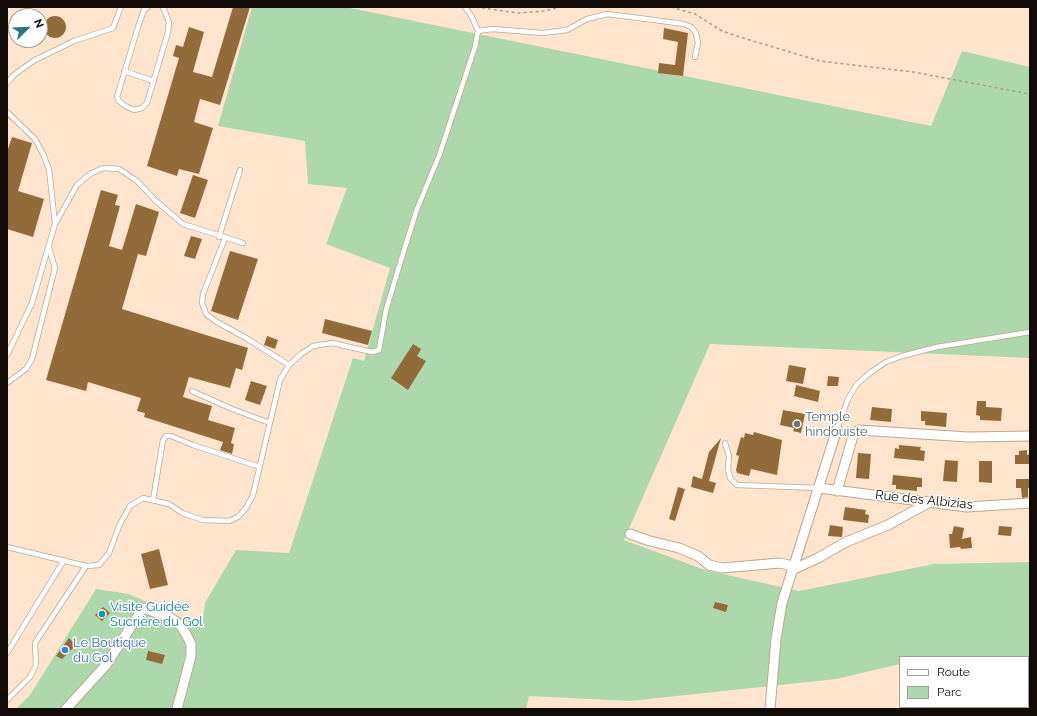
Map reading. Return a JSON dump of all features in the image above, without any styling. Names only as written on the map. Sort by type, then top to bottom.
[{"type":"street","points":[[770,709],[782,603],[837,429]]},
{"type":"street","points":[[837,491],[854,433],[859,430],[968,437],[1030,436]]},
{"type":"street","name":"Rue des Albizias","points":[[818,488],[967,507],[1030,503]]},
{"type":"street","points":[[630,534],[650,541],[679,548],[698,556],[709,565],[722,568],[780,563],[792,568],[818,558],[846,542],[888,525],[930,502]]},
{"type":"street","points":[[66,709],[106,665],[143,608],[171,618],[180,625],[191,644],[191,656],[177,709]]},
{"type":"lane","points":[[7,83],[15,74],[36,60],[74,41],[113,28],[121,7]]},
{"type":"lane","points":[[148,7],[144,10],[138,27],[117,97],[125,106],[134,110],[142,108],[147,103],[168,32],[169,22],[163,7]]},
{"type":"lane","points":[[7,547],[86,566],[99,565],[109,553],[120,524],[130,506],[143,498],[169,504],[182,513],[203,520],[229,521],[238,517],[246,508],[253,495],[280,380],[289,365],[313,346],[332,343],[372,352],[379,350],[386,310],[417,209],[439,156],[475,46],[478,31],[472,17],[465,7]]},
{"type":"lane","points":[[478,31],[492,28],[543,33],[567,30],[587,19],[607,14],[684,24],[691,27],[696,33],[698,43],[695,57]]},
{"type":"lane","points":[[124,71],[154,81]]},
{"type":"lane","points":[[7,113],[35,139],[43,154],[48,169],[55,224]]},
{"type":"lane","points":[[7,355],[32,303],[55,224],[77,185],[90,174],[103,168],[119,169],[137,182],[154,200],[183,224],[243,243]]},
{"type":"lane","points":[[219,236],[240,170]]},
{"type":"lane","points":[[225,238],[203,294],[202,303],[206,314],[289,365]]},
{"type":"lane","points":[[7,383],[26,369],[32,359],[55,268],[49,246]]},
{"type":"lane","points":[[837,429],[848,398],[857,384],[886,362],[902,356],[937,347],[1030,332]]},
{"type":"lane","points":[[192,391],[232,409],[270,423]]},
{"type":"lane","points":[[153,500],[163,440],[166,436],[171,436],[193,445],[260,467]]},
{"type":"lane","points":[[725,443],[729,456],[728,468],[730,478],[737,485],[818,488]]},
{"type":"lane","points":[[7,653],[64,560]]},
{"type":"lane","points":[[7,700],[30,677],[36,665],[35,643],[86,566]]},
{"type":"path","points":[[476,7],[518,13],[544,11],[560,7]]},
{"type":"path","points":[[671,7],[695,14],[722,31],[820,61],[913,72],[1030,94]]},
{"type":"green space","points":[[252,7],[345,7],[931,126],[962,51],[1030,67],[1030,358],[710,344],[624,540],[705,570],[799,591],[934,564],[1030,562],[1030,678],[1029,656],[899,656],[899,664],[836,679],[630,701],[529,696],[526,709],[16,709],[30,695],[96,589],[129,594],[202,627],[205,603],[236,550],[289,553],[353,358],[364,361],[390,268],[326,244],[347,188],[308,184],[305,141],[218,126]]},
{"type":"building","points":[[233,7],[250,7],[220,105],[200,99],[194,122],[213,128],[199,174],[179,169],[177,176],[147,166],[179,58],[173,56],[176,45],[183,47],[189,27],[204,32],[193,72],[212,77]]},
{"type":"building","points":[[51,16],[59,16],[66,23],[66,31],[59,38],[51,38],[48,36],[48,18]]},
{"type":"building","points":[[664,28],[688,33],[683,76],[658,73],[659,63],[675,65],[678,42],[663,39]]},
{"type":"building","points":[[12,137],[32,143],[18,191],[44,199],[33,237],[7,229],[7,152]]},
{"type":"building","points":[[193,175],[208,180],[195,218],[180,213]]},
{"type":"building","points":[[101,190],[118,195],[115,205],[120,206],[109,246],[122,250],[136,204],[159,212],[146,256],[138,254],[122,309],[248,348],[242,370],[236,368],[230,388],[189,377],[183,397],[212,406],[208,420],[235,428],[231,443],[234,444],[232,454],[220,450],[223,442],[144,417],[145,413],[137,411],[141,398],[88,382],[86,391],[46,380]]},
{"type":"building","points":[[191,236],[202,239],[195,259],[184,256]]},
{"type":"building","points":[[230,251],[258,259],[238,320],[211,311]]},
{"type":"building","points":[[325,319],[372,331],[368,345],[322,333]]},
{"type":"building","points":[[267,336],[278,340],[275,349],[264,345]]},
{"type":"building","points":[[413,344],[421,349],[417,356],[426,361],[408,390],[391,378]]},
{"type":"building","points":[[789,365],[806,368],[803,384],[786,381]]},
{"type":"building","points":[[828,376],[839,377],[838,386],[827,386]]},
{"type":"building","points":[[251,381],[267,386],[260,405],[245,400]]},
{"type":"building","points":[[796,385],[820,391],[818,402],[794,396]]},
{"type":"building","points":[[977,401],[986,401],[986,407],[1002,408],[1001,421],[980,420],[980,416],[976,415]]},
{"type":"building","points":[[872,407],[892,409],[891,422],[870,420]]},
{"type":"building","points":[[783,410],[805,414],[801,433],[793,431],[794,428],[780,425]]},
{"type":"building","points":[[921,411],[947,413],[946,427],[925,425],[925,421],[921,421]]},
{"type":"building","points":[[754,432],[782,440],[777,475],[751,469],[749,476],[737,473],[736,470],[739,456],[736,455],[741,437],[744,438],[745,433],[753,435]]},
{"type":"building","points":[[721,438],[709,481],[716,483],[713,493],[691,487],[693,476],[702,479],[709,452]]},
{"type":"building","points":[[899,445],[921,447],[920,450],[925,451],[924,461],[894,458],[895,448],[899,449]]},
{"type":"building","points":[[1027,450],[1027,455],[1030,454],[1030,464],[1015,464],[1015,455],[1019,455],[1019,451]]},
{"type":"building","points":[[858,453],[871,454],[869,479],[856,478]]},
{"type":"building","points":[[945,460],[958,461],[957,482],[943,481]]},
{"type":"building","points":[[979,461],[992,461],[992,483],[979,482]]},
{"type":"building","points":[[893,475],[922,478],[922,487],[917,487],[917,491],[896,489],[896,485],[892,485]]},
{"type":"building","points":[[1016,479],[1030,479],[1028,497],[1022,498],[1021,488],[1016,488]]},
{"type":"building","points":[[678,487],[685,489],[675,521],[669,519]]},
{"type":"building","points":[[845,507],[866,510],[865,514],[869,515],[868,523],[843,520]]},
{"type":"building","points":[[830,525],[843,527],[842,537],[828,536]]},
{"type":"building","points":[[954,526],[964,528],[962,539],[971,537],[972,548],[950,548],[949,534],[952,534]]},
{"type":"building","points":[[999,526],[1012,527],[1011,536],[998,535]]},
{"type":"building","points":[[159,549],[168,585],[150,589],[141,554]]},
{"type":"building","points":[[120,601],[125,607],[120,613],[114,606]]},
{"type":"building","points":[[715,602],[728,605],[726,612],[713,608]]},
{"type":"building","name":"Visite Guidée Sucrière du Gol","points":[[103,607],[110,613],[102,621],[95,615]]},
{"type":"building","name":"Le Boutique du Gol","points":[[69,638],[76,645],[62,659],[56,656]]},
{"type":"building","points":[[148,651],[165,655],[162,664],[146,660]]},
{"type":"place","name":"Temple hindouiste","points":[[797,424]]},
{"type":"place","name":"Visite Guidée Sucrière du Gol","points":[[102,614]]},
{"type":"place","name":"Le Boutique du Gol","points":[[65,650]]}]
